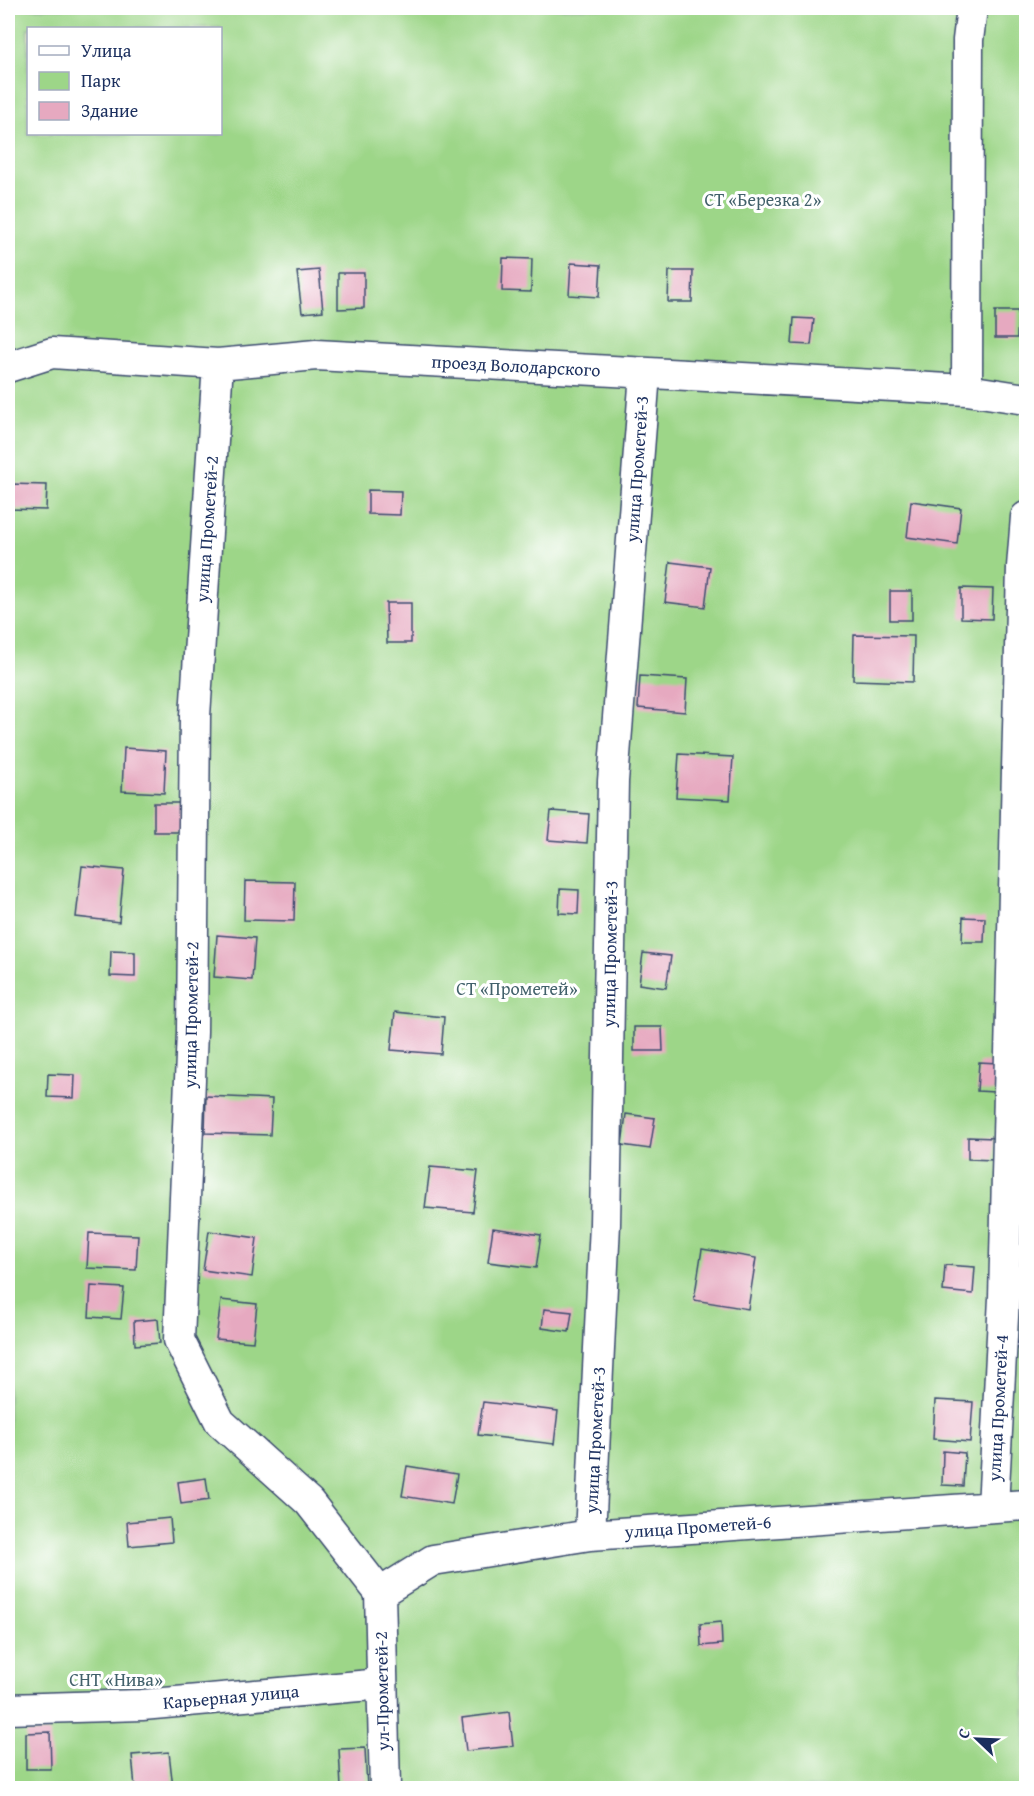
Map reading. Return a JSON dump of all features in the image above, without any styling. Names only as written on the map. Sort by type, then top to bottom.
[{"type":"street","points":[[967,390],[968,40],[972,8]]},
{"type":"street","name":"проезд Володарского","points":[[8,367],[52,353],[218,364],[316,354],[645,374],[967,390],[1026,399]]},
{"type":"street","name":"улица Прометей-2","points":[[218,364],[195,716],[192,1032],[179,1340],[220,1422],[309,1502],[380,1593]]},
{"type":"street","name":"улица Прометей-3","points":[[590,1535],[605,1224],[613,781],[645,374]]},
{"type":"street","name":"улица Прометей-4","points":[[993,1507],[1004,1298],[1022,567],[1026,517]]},
{"type":"street","name":"улица Прометей-6","points":[[380,1593],[433,1560],[590,1535],[1026,1505]]},
{"type":"street","name":"ул-Прометей-2","points":[[380,1593],[385,1788]]},
{"type":"street","name":"Карьерная улица","points":[[8,1709],[142,1705],[382,1684]]},
{"type":"green space","name":"СТ «Прометей»","points":[[8,8],[1026,8],[1026,1788],[8,1788]]},
{"type":"building","points":[[503,258],[532,259],[531,292],[502,291]]},
{"type":"building","points":[[571,263],[601,265],[599,297],[569,295]]},
{"type":"building","points":[[319,270],[323,311],[302,313],[297,272]]},
{"type":"building","points":[[669,271],[693,271],[692,302],[668,302]]},
{"type":"building","points":[[338,273],[364,273],[364,308],[338,309]]},
{"type":"building","points":[[995,311],[1018,311],[1017,338],[995,338]]},
{"type":"building","points":[[794,318],[814,319],[811,345],[792,344]]},
{"type":"building","points":[[9,484],[47,485],[46,510],[8,509]]},
{"type":"building","points":[[368,490],[401,491],[400,515],[368,514]]},
{"type":"building","points":[[911,501],[961,508],[957,544],[907,537]]},
{"type":"building","points":[[670,562],[710,567],[705,607],[665,602]]},
{"type":"building","points":[[961,588],[993,589],[992,619],[961,618]]},
{"type":"building","points":[[890,591],[912,591],[912,620],[890,620]]},
{"type":"building","points":[[386,603],[411,603],[411,643],[387,643]]},
{"type":"building","points":[[854,635],[914,636],[913,682],[853,680]]},
{"type":"building","points":[[640,676],[687,679],[685,712],[638,708]]},
{"type":"building","points":[[124,748],[166,751],[164,793],[122,791]]},
{"type":"building","points":[[679,754],[733,757],[730,800],[676,797]]},
{"type":"building","points":[[154,803],[182,803],[181,832],[154,832]]},
{"type":"building","points":[[551,811],[589,814],[587,843],[548,840]]},
{"type":"building","points":[[82,866],[124,870],[119,922],[76,917]]},
{"type":"building","points":[[245,881],[295,882],[294,921],[244,920]]},
{"type":"building","points":[[560,889],[579,890],[578,914],[559,913]]},
{"type":"building","points":[[963,917],[985,918],[984,942],[962,942]]},
{"type":"building","points":[[217,935],[255,938],[252,980],[214,977]]},
{"type":"building","points":[[111,951],[135,952],[135,977],[110,976]]},
{"type":"building","points":[[643,953],[671,956],[666,988],[639,984]]},
{"type":"building","points":[[395,1012],[444,1017],[441,1054],[391,1050]]},
{"type":"building","points":[[634,1027],[662,1027],[663,1051],[634,1051]]},
{"type":"building","points":[[979,1062],[997,1063],[995,1092],[977,1091]]},
{"type":"building","points":[[48,1074],[75,1075],[74,1098],[47,1097]]},
{"type":"building","points":[[206,1096],[272,1099],[270,1135],[205,1133]]},
{"type":"building","points":[[626,1114],[655,1118],[650,1149],[622,1145]]},
{"type":"building","points":[[968,1137],[994,1138],[994,1160],[968,1159]]},
{"type":"building","points":[[430,1167],[478,1171],[473,1212],[425,1208]]},
{"type":"building","points":[[493,1228],[541,1235],[536,1268],[488,1262]]},
{"type":"building","points":[[209,1231],[257,1238],[252,1277],[203,1270]]},
{"type":"building","points":[[89,1233],[138,1235],[136,1270],[87,1268]]},
{"type":"building","points":[[702,1249],[756,1258],[748,1309],[694,1300]]},
{"type":"building","points":[[945,1265],[975,1267],[973,1294],[943,1291]]},
{"type":"building","points":[[91,1286],[124,1288],[121,1319],[89,1317]]},
{"type":"building","points":[[221,1300],[257,1304],[253,1342],[216,1339]]},
{"type":"building","points":[[544,1309],[572,1312],[569,1332],[542,1328]]},
{"type":"building","points":[[158,1319],[160,1343],[135,1345],[134,1321]]},
{"type":"building","points":[[935,1400],[973,1402],[970,1442],[933,1439]]},
{"type":"building","points":[[483,1402],[558,1411],[554,1444],[478,1435]]},
{"type":"building","points":[[943,1451],[965,1453],[963,1486],[942,1485]]},
{"type":"building","points":[[407,1466],[457,1474],[452,1504],[402,1496]]},
{"type":"building","points":[[206,1478],[209,1500],[181,1504],[178,1482]]},
{"type":"building","points":[[170,1518],[172,1542],[129,1546],[127,1522]]},
{"type":"building","points":[[721,1622],[722,1644],[701,1646],[700,1624]]},
{"type":"building","points":[[509,1712],[513,1746],[466,1751],[462,1718]]},
{"type":"building","points":[[50,1732],[51,1769],[26,1769],[26,1733]]},
{"type":"building","points":[[365,1748],[367,1787],[341,1788],[339,1749]]},
{"type":"building","points":[[169,1752],[173,1788],[135,1788],[132,1755]]},
{"type":"park label","name":"СТ «Березка 2»","points":[[763,200]]},
{"type":"park label","name":"СНТ «Нива»","points":[[116,1680]]}]
